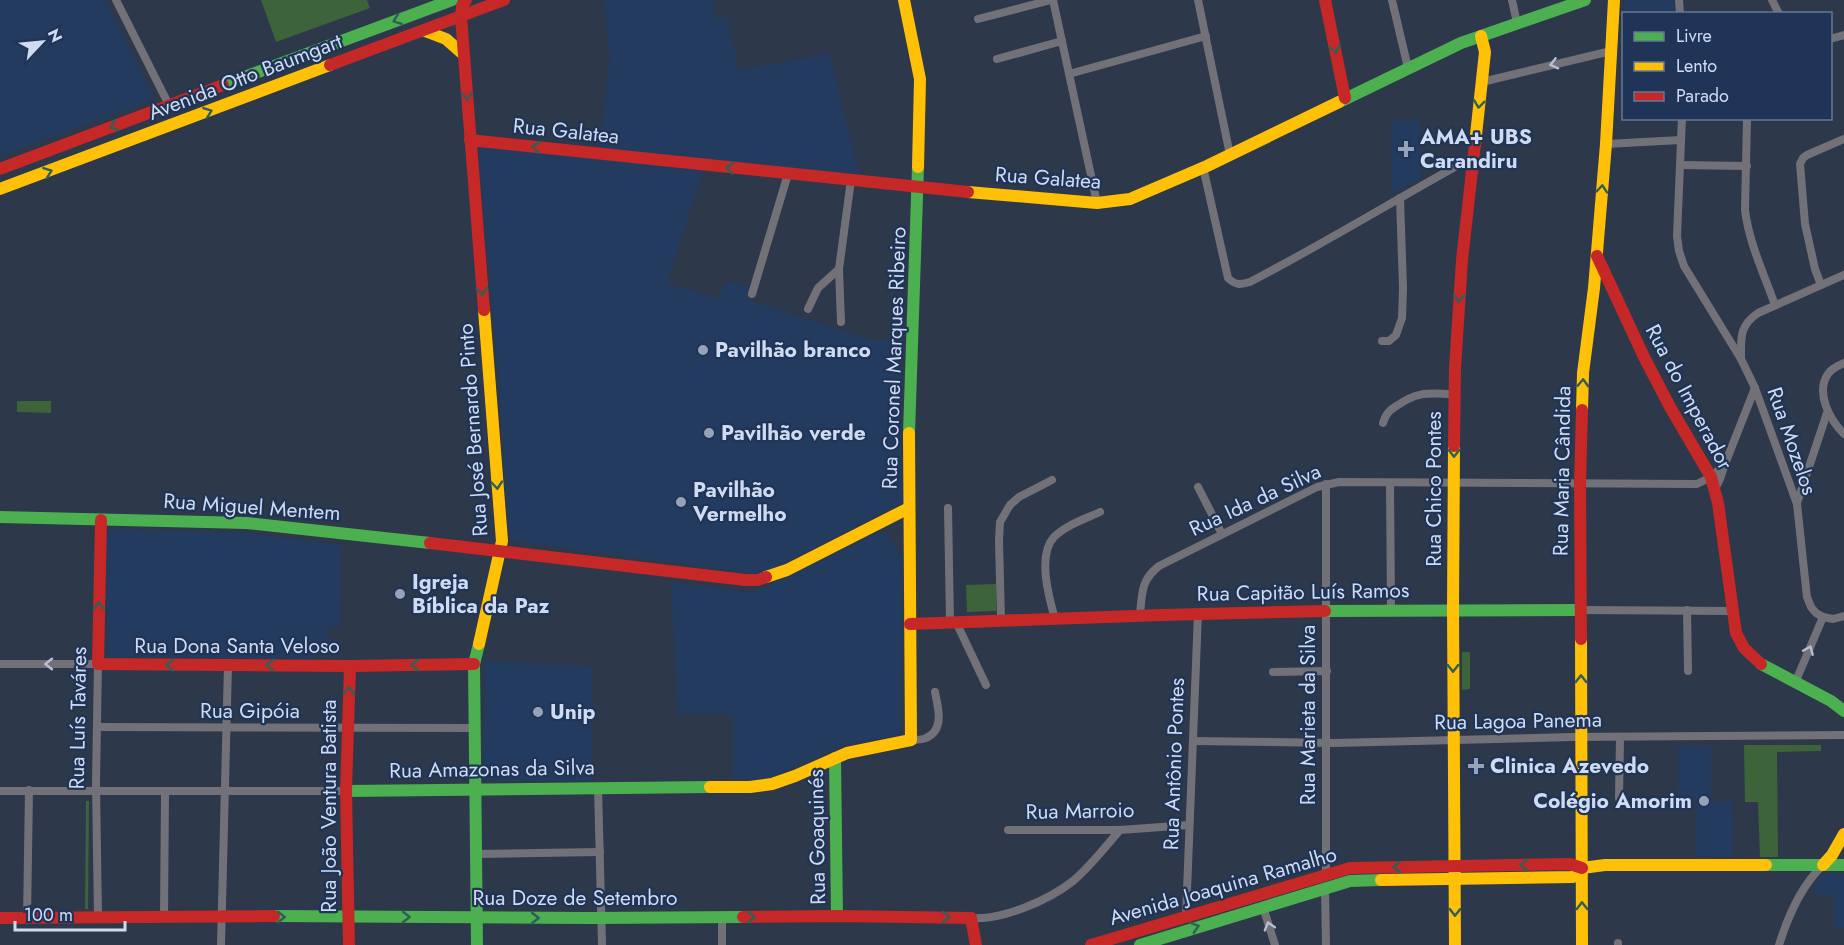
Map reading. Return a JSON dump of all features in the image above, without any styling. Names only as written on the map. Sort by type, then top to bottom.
[{"type":"street","points":[[116,0],[168,105]]},
{"type":"street","name":"Avenida Otto Baumgart","points":[[3,170],[168,105],[452,0]]},
{"type":"street","points":[[461,17],[462,6],[466,0]]},
{"type":"street","name":"Avenida Otto Baumgart","points":[[0,189],[504,0]]},
{"type":"street","name":"Rua Coronel Marques Ribeiro","points":[[500,550],[758,580],[787,570],[909,508],[909,406],[920,79],[904,0]]},
{"type":"street","points":[[978,19],[1052,0],[1096,203]]},
{"type":"street","points":[[1198,0],[1230,155]]},
{"type":"street","points":[[1325,0],[1345,98]]},
{"type":"street","points":[[1392,0],[1408,68]]},
{"type":"street","points":[[1512,0],[1517,23]]},
{"type":"street","name":"Rua Galatea","points":[[470,140],[788,174],[1096,203],[1130,199],[1203,168],[1408,68],[1481,36],[1585,0]]},
{"type":"street","name":"Rua Maria Cândida","points":[[1582,945],[1580,484],[1583,373],[1597,255],[1614,0]]},
{"type":"street","name":"Rua José Bernardo Pinto","points":[[461,17],[502,537],[474,664],[477,945]]},
{"type":"street","points":[[425,31],[444,37],[464,54]]},
{"type":"street","points":[[364,33],[371,39],[371,50]]},
{"type":"street","points":[[1069,74],[1206,36]]},
{"type":"street","name":"Rua Chico Pontes","points":[[1455,945],[1454,394],[1462,260],[1485,52],[1481,36]]},
{"type":"street","points":[[997,59],[1062,42]]},
{"type":"street","points":[[1482,82],[1611,51]]},
{"type":"street","name":"Rua Mozelos","points":[[1682,120],[1677,236],[1679,251],[1684,266],[1741,359],[1755,388],[1797,504],[1807,597],[1810,607],[1823,618]]},
{"type":"street","points":[[1747,120],[1745,210],[1747,225],[1775,305]]},
{"type":"street","points":[[1821,285],[1805,224],[1800,164],[1807,155],[1844,139]]},
{"type":"street","points":[[1606,144],[1682,140]]},
{"type":"street","points":[[1203,168],[1228,278],[1240,285],[1305,254],[1473,158]]},
{"type":"street","points":[[1680,165],[1747,166]]},
{"type":"street","points":[[3,170],[10,182],[15,184]]},
{"type":"street","points":[[0,189],[3,184],[3,170]]},
{"type":"street","points":[[753,294],[788,174]]},
{"type":"street","points":[[841,322],[839,269],[851,180]]},
{"type":"street","points":[[1382,341],[1389,341],[1396,335],[1402,318],[1400,198]]},
{"type":"street","name":"Rua do Imperador","points":[[1597,255],[1670,407],[1713,483],[1736,633],[1742,648],[1759,663],[1830,701],[1844,711]]},
{"type":"street","points":[[808,309],[818,288],[839,269]]},
{"type":"street","points":[[1741,359],[1741,334],[1746,324],[1758,313],[1844,275]]},
{"type":"street","points":[[1594,288],[1604,286],[1615,296]]},
{"type":"street","points":[[1844,363],[1833,368],[1824,384],[1827,413],[1844,434]]},
{"type":"street","points":[[1713,483],[1720,479],[1755,388]]},
{"type":"street","points":[[1383,423],[1387,412],[1410,397],[1421,393],[1454,394]]},
{"type":"street","points":[[1797,504],[1827,413]]},
{"type":"street","points":[[1713,483],[1725,464]]},
{"type":"street","points":[[1001,621],[1000,522],[1010,504],[1019,496],[1052,480]]},
{"type":"street","points":[[1390,483],[1390,611]]},
{"type":"street","name":"Rua Ida da Silva","points":[[1140,615],[1143,587],[1151,572],[1159,566],[1326,484],[1713,483]]},
{"type":"street","name":"Rua Marieta da Silva","points":[[1326,484],[1326,874]]},
{"type":"street","points":[[1198,487],[1222,534]]},
{"type":"street","points":[[909,508],[911,740]]},
{"type":"street","points":[[948,508],[953,622],[986,685]]},
{"type":"street","points":[[1055,619],[1046,587],[1046,554],[1049,544],[1060,532],[1100,512]]},
{"type":"street","name":"Rua Miguel Mentem","points":[[0,517],[247,523],[500,550]]},
{"type":"street","name":"Rua Luís Taváres","points":[[98,917],[96,792],[100,520]]},
{"type":"street","name":"Rua Capitão Luís Ramos","points":[[910,624],[1198,613],[1453,609],[1733,611]]},
{"type":"street","points":[[1687,610],[1688,671]]},
{"type":"street","name":"Rua Antônio Pontes","points":[[1186,916],[1198,613]]},
{"type":"street","points":[[1795,683],[1823,618],[1833,619],[1844,616]]},
{"type":"street","name":"Rua Dona Santa Veloso","points":[[0,664],[350,666],[474,664]]},
{"type":"street","points":[[221,945],[228,665]]},
{"type":"street","name":"Rua João Ventura Batista","points":[[349,945],[346,791],[350,666]]},
{"type":"street","points":[[1273,672],[1327,672]]},
{"type":"street","name":"Rua Amazonas da Silva","points":[[0,791],[225,792],[750,787],[795,776],[860,750],[926,738],[933,733],[940,715],[935,692]]},
{"type":"street","name":"Rua Gipóia","points":[[97,727],[475,728]]},
{"type":"street","name":"Rua Lagoa Panema","points":[[1193,741],[1326,743],[1581,737],[1844,735]]},
{"type":"street","points":[[1619,798],[1620,738]]},
{"type":"street","name":"Rua Goaquinés","points":[[836,758],[837,916]]},
{"type":"street","points":[[598,787],[603,945]]},
{"type":"street","points":[[27,918],[29,790]]},
{"type":"street","points":[[164,917],[165,792]]},
{"type":"street","name":"Rua Marroio","points":[[1008,830],[1120,830],[1189,825]]},
{"type":"street","name":"Rua Doze de Setembro","points":[[0,918],[837,916],[979,919],[1006,914],[1057,891],[1079,875],[1120,830]]},
{"type":"street","points":[[1779,945],[1798,900],[1812,877],[1832,855],[1844,834]]},
{"type":"street","points":[[476,854],[600,852]]},
{"type":"street","name":"Avenida Joaquina Ramalho","points":[[1091,945],[1350,868],[1570,864],[1582,868],[1605,865],[1844,865]]},
{"type":"street","name":"Avenida Joaquina Ramalho","points":[[1140,945],[1160,941],[1350,881],[1573,877],[1582,868]]},
{"type":"street","points":[[1325,888],[1326,945]]},
{"type":"street","points":[[1263,907],[1275,945]]},
{"type":"street","points":[[722,918],[722,945]]},
{"type":"street","points":[[971,918],[976,945]]},
{"type":"shaded area","points":[[0,0],[105,0],[155,99],[0,156]]},
{"type":"shaded area","points":[[604,0],[713,0],[716,19],[727,18],[739,71],[829,53],[859,175],[706,161],[668,279],[671,285],[719,298],[726,281],[751,287],[747,300],[871,340],[901,340],[903,502],[767,572],[756,574],[513,541],[509,534],[497,361],[477,137],[598,151],[610,60]]},
{"type":"shaded area","points":[[1624,0],[1674,0],[1675,12],[1623,12]]},
{"type":"shaded area","name":"AMA+ UBS Carandiru","points":[[1420,119],[1421,178],[1392,193],[1391,120]]},
{"type":"shaded area","points":[[111,529],[246,533],[341,545],[340,627],[328,627],[328,646],[321,646],[314,659],[107,657],[106,532]]},
{"type":"shaded area","points":[[884,529],[901,557],[900,735],[846,744],[767,779],[733,780],[733,714],[678,714],[671,582],[754,593]]},
{"type":"shaded area","name":"Unip","points":[[485,661],[592,666],[592,781],[486,781],[482,779]]},
{"type":"shaded area","name":"Colégio Amorim","points":[[1678,746],[1711,746],[1711,802],[1732,802],[1733,857],[1696,856],[1697,801],[1679,801]]},
{"type":"shaded area","points":[[1822,874],[1844,874],[1844,928],[1834,928],[1834,895],[1811,894]]},
{"type":"green space","points":[[261,0],[367,0],[370,8],[276,42]]},
{"type":"green space","points":[[17,401],[51,401],[51,413],[17,412]]},
{"type":"green space","points":[[996,584],[996,611],[967,612],[966,585]]},
{"type":"green space","points":[[1462,652],[1470,652],[1470,689],[1462,690]]},
{"type":"green space","points":[[1744,745],[1821,745],[1821,751],[1777,752],[1778,857],[1760,857],[1758,802],[1745,802]]},
{"type":"green space","points":[[86,801],[89,801],[88,909],[85,909]]},
{"type":"traffic: fast","points":[[223,85],[452,0]]},
{"type":"traffic: fast","points":[[1339,102],[1461,43],[1585,0]]},
{"type":"traffic: fast","points":[[909,433],[918,167]]},
{"type":"traffic: fast","points":[[0,517],[247,523],[430,543]]},
{"type":"traffic: fast","points":[[1325,611],[1580,610]]},
{"type":"traffic: fast","points":[[477,945],[474,664],[479,644]]},
{"type":"traffic: fast","points":[[1761,664],[1831,701],[1844,711]]},
{"type":"traffic: fast","points":[[835,758],[837,916]]},
{"type":"traffic: fast","points":[[346,791],[710,787]]},
{"type":"traffic: fast","points":[[1766,865],[1844,865]]},
{"type":"traffic: fast","points":[[1140,945],[1350,881],[1381,880]]},
{"type":"traffic: fast","points":[[274,916],[743,917]]},
{"type":"traffic: slow","points":[[904,0],[920,79],[918,167]]},
{"type":"traffic: slow","points":[[1582,410],[1583,373],[1594,288],[1606,144],[1614,0]]},
{"type":"traffic: slow","points":[[425,31],[446,39],[463,54]]},
{"type":"traffic: slow","points":[[1475,144],[1485,52],[1481,36]]},
{"type":"traffic: slow","points":[[0,189],[330,65]]},
{"type":"traffic: slow","points":[[968,192],[1097,203],[1130,199],[1207,166],[1339,102]]},
{"type":"traffic: slow","points":[[479,644],[502,541],[484,310]]},
{"type":"traffic: slow","points":[[710,787],[750,787],[772,784],[847,753],[911,740],[909,433]]},
{"type":"traffic: slow","points":[[1454,446],[1455,945]]},
{"type":"traffic: slow","points":[[766,577],[787,570],[909,508]]},
{"type":"traffic: slow","points":[[1581,639],[1582,945]]},
{"type":"traffic: slow","points":[[1823,865],[1832,855],[1844,834]]},
{"type":"traffic: slow","points":[[1381,880],[1573,877],[1582,868],[1605,865],[1766,865]]},
{"type":"traffic: jam","points":[[466,0],[462,6],[461,17],[484,310]]},
{"type":"traffic: jam","points":[[330,65],[504,0]]},
{"type":"traffic: jam","points":[[1325,0],[1345,98]]},
{"type":"traffic: jam","points":[[0,169],[223,85]]},
{"type":"traffic: jam","points":[[470,140],[968,192]]},
{"type":"traffic: jam","points":[[1454,446],[1455,368],[1462,260],[1475,144]]},
{"type":"traffic: jam","points":[[1597,256],[1644,357],[1711,477],[1718,503],[1736,633],[1744,648],[1761,664]]},
{"type":"traffic: jam","points":[[1581,639],[1582,410]]},
{"type":"traffic: jam","points":[[101,520],[98,664],[350,666],[474,664]]},
{"type":"traffic: jam","points":[[430,543],[745,580],[758,580],[766,577]]},
{"type":"traffic: jam","points":[[910,624],[1325,611]]},
{"type":"traffic: jam","points":[[349,945],[346,791],[350,666]]},
{"type":"traffic: jam","points":[[1091,945],[1350,868],[1570,864],[1582,868]]},
{"type":"traffic: jam","points":[[0,918],[274,916]]},
{"type":"traffic: jam","points":[[743,917],[971,918],[976,945]]},
{"type":"place","name":"AMA+ UBS Carandiru","points":[[1406,149]]},
{"type":"place","name":"Pavilhão branco","points":[[703,350]]},
{"type":"place","name":"Pavilhão verde","points":[[709,433]]},
{"type":"place","name":"Pavilhão Vermelho","points":[[681,502]]},
{"type":"place","name":"Igreja Bíblica da Paz","points":[[400,594]]},
{"type":"place","name":"Unip","points":[[538,712]]},
{"type":"place","name":"Clinica Azevedo","points":[[1476,766]]},
{"type":"place","name":"Colégio Amorim","points":[[1704,801]]}]
